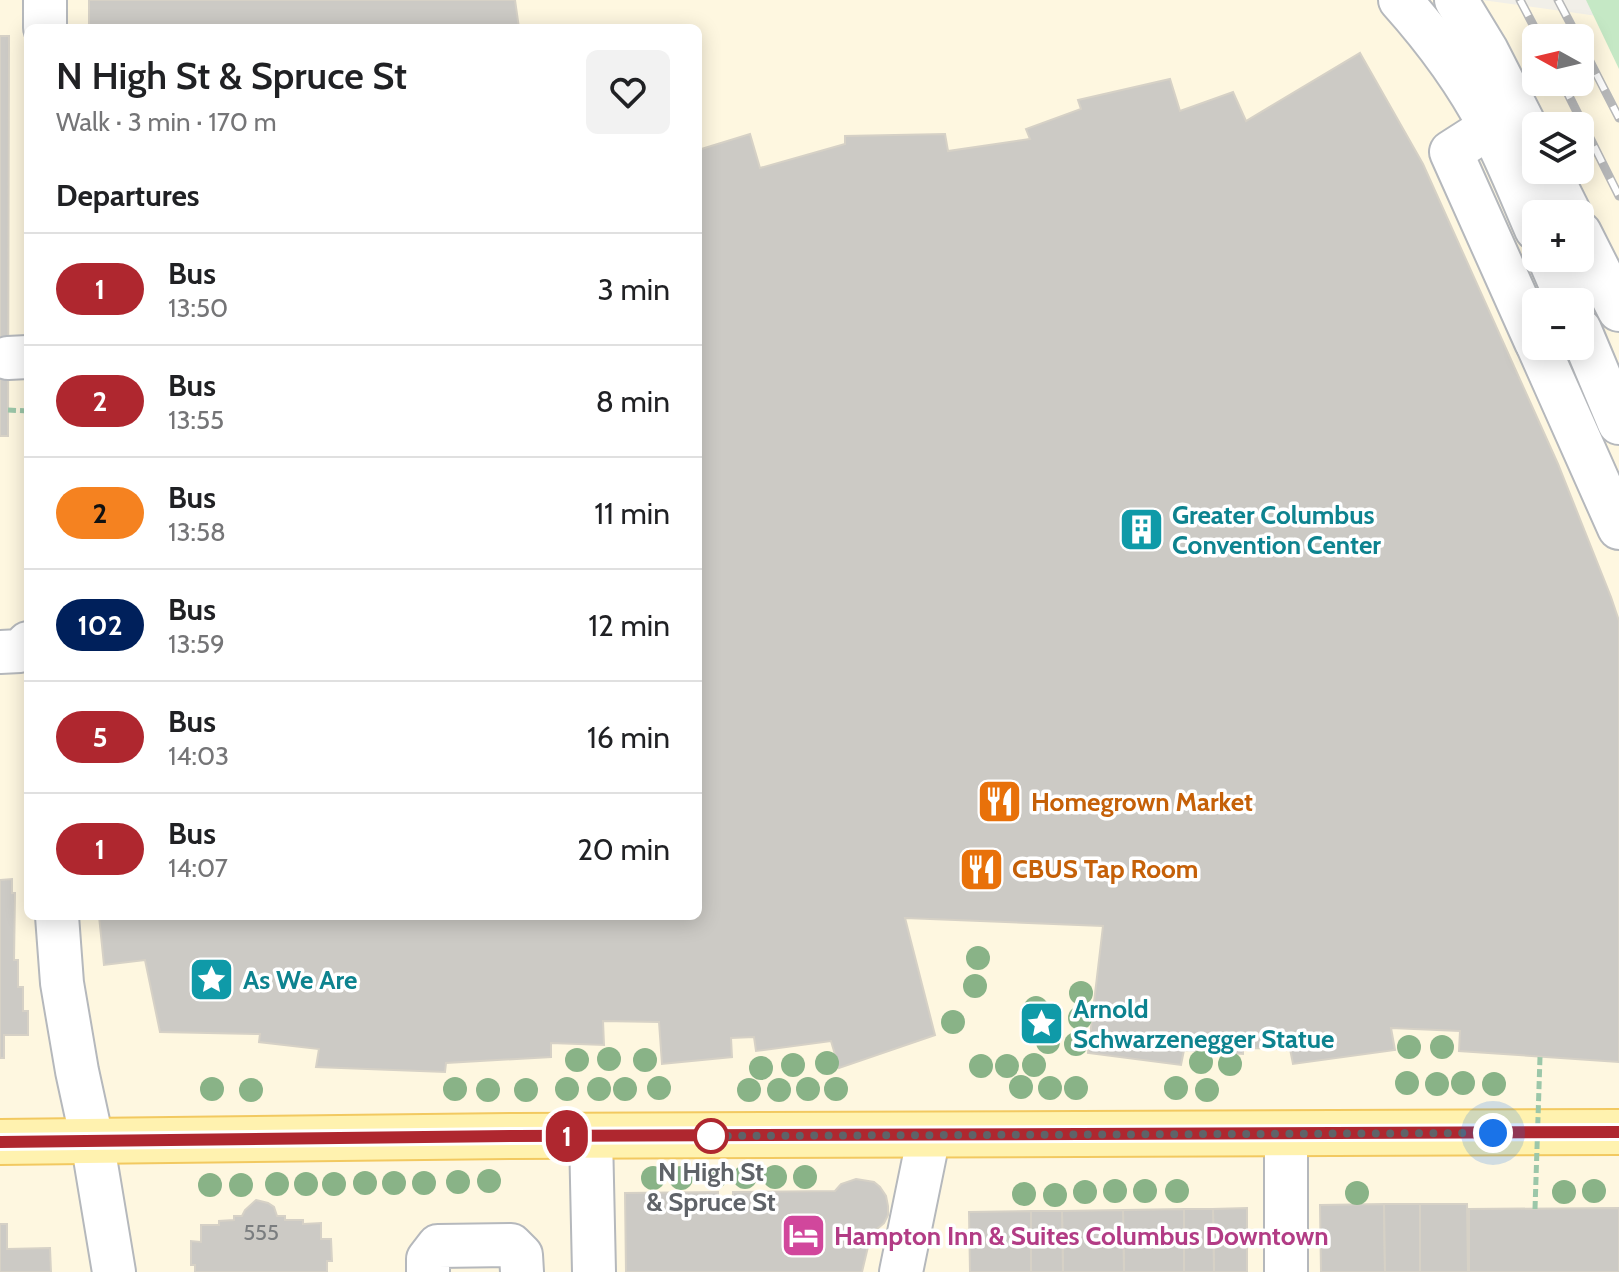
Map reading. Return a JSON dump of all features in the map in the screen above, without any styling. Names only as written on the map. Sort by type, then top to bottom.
[{"type":"main road","points":[[0,1142],[1619,1132]]},
{"type":"street","points":[[45,0],[45,24]]},
{"type":"street","points":[[1400,0],[1454,68],[1490,127],[1523,200]]},
{"type":"street","points":[[1456,0],[1487,51],[1522,120]]},
{"type":"street","points":[[1490,127],[1451,152],[1522,311]]},
{"type":"street","points":[[1594,261],[1619,310]]},
{"type":"street","points":[[1544,360],[1619,528]]},
{"type":"street","points":[[1593,360],[1619,423]]},
{"type":"street","points":[[0,630],[24,634]]},
{"type":"street","points":[[0,652],[20,651],[24,647]]},
{"type":"street","points":[[57,920],[62,983],[114,1272]]},
{"type":"street","points":[[1286,1134],[1286,1272]]},
{"type":"street","points":[[901,1272],[929,1135]]},
{"type":"street","points":[[591,1136],[594,1272]]},
{"type":"street","points":[[428,1272],[428,1259],[438,1246],[511,1245],[521,1255],[522,1272]]},
{"type":"path","points":[[8,410],[24,411]]},
{"type":"path","points":[[1535,1209],[1540,1057]]},
{"type":"shaded area","points":[[0,0],[1482,0],[1619,19],[1619,1272],[0,1272]]},
{"type":"green space","points":[[1586,0],[1619,0],[1619,69]]},
{"type":"building","points":[[89,0],[515,0],[518,24],[89,24]]},
{"type":"building","points":[[0,36],[9,36],[8,436],[0,436]]},
{"type":"building","name":"Greater Columbus Convention Center","points":[[1360,53],[1423,164],[1558,464],[1611,597],[1619,621],[1619,1062],[1459,1051],[1460,1031],[1391,1028],[1395,1050],[1293,1064],[1290,1049],[1243,1048],[1243,1054],[1184,1050],[1181,1065],[1088,1053],[1103,926],[905,918],[935,1035],[839,1068],[831,1041],[756,1051],[754,1037],[731,1038],[732,1057],[662,1064],[659,1022],[603,1021],[604,1045],[551,1043],[551,1057],[446,1063],[445,1072],[316,1067],[319,1049],[259,1042],[260,1034],[160,1032],[145,960],[104,965],[99,920],[702,920],[702,149],[750,134],[760,168],[845,144],[845,136],[945,134],[948,151],[1030,139],[1026,129],[1081,109],[1078,100],[1170,79],[1180,111],[1233,92],[1246,121]]},
{"type":"building","points":[[12,879],[12,893],[15,893],[14,960],[18,960],[18,987],[23,987],[23,1011],[28,1011],[28,1035],[4,1035],[4,1058],[0,1058],[0,880]]},
{"type":"building","points":[[856,1179],[874,1182],[880,1187],[888,1206],[884,1223],[871,1234],[862,1272],[626,1272],[625,1193],[718,1192],[718,1197],[733,1197],[733,1192],[835,1191],[841,1184]]},
{"type":"building","points":[[256,1200],[274,1207],[277,1216],[285,1216],[285,1220],[303,1220],[303,1224],[321,1223],[321,1239],[331,1239],[332,1261],[327,1261],[327,1272],[195,1272],[195,1265],[191,1265],[191,1241],[201,1242],[201,1225],[219,1225],[219,1221],[234,1220],[234,1216],[242,1216]]},
{"type":"building","points":[[1384,1204],[1385,1272],[1321,1272],[1320,1205]]},
{"type":"building","points":[[1384,1204],[1420,1204],[1420,1272],[1385,1272]]},
{"type":"building","points":[[1420,1204],[1467,1204],[1468,1272],[1420,1272]]},
{"type":"building","points":[[1247,1208],[1247,1272],[1214,1272],[1213,1209]]},
{"type":"building","points":[[1619,1208],[1619,1272],[1469,1272],[1469,1209]]},
{"type":"building","points":[[1184,1209],[1184,1272],[1124,1272],[1123,1210]]},
{"type":"building","points":[[1184,1209],[1213,1209],[1214,1272],[1184,1272]]},
{"type":"building","points":[[1123,1210],[1124,1272],[1063,1272],[1062,1211]]},
{"type":"building","points":[[1031,1211],[1031,1272],[970,1272],[969,1212]]},
{"type":"building","points":[[1031,1211],[1062,1211],[1063,1272],[1031,1272]]},
{"type":"building","points":[[0,1224],[7,1224],[7,1249],[50,1248],[51,1272],[0,1272]]},
{"type":"railway","points":[[1520,0],[1533,24]]},
{"type":"railway","points":[[1558,0],[1571,24]]},
{"type":"railway","points":[[1594,69],[1619,118]]},
{"type":"railway","points":[[1569,96],[1619,196]]},
{"type":"bus line","name":"1","points":[[0,1142],[515,1136],[1619,1132]]},
{"type":"place","name":"Greater Columbus Convention Center","points":[[1141,530]]},
{"type":"place","name":"Homegrown Market","points":[[1000,802]]},
{"type":"place","name":"CBUS Tap Room","points":[[981,869]]},
{"type":"place","name":"As We Are","points":[[212,980]]},
{"type":"place","name":"Arnold Schwarzenegger Statue","points":[[1042,1024]]},
{"type":"place","name":"N High St & Spruce St","points":[[711,1136]]},
{"type":"place","name":"Hampton Inn & Suites Columbus Downtown","points":[[803,1236]]},
{"type":"route","points":[[711,1136],[705,1136],[1493,1133]]}]
